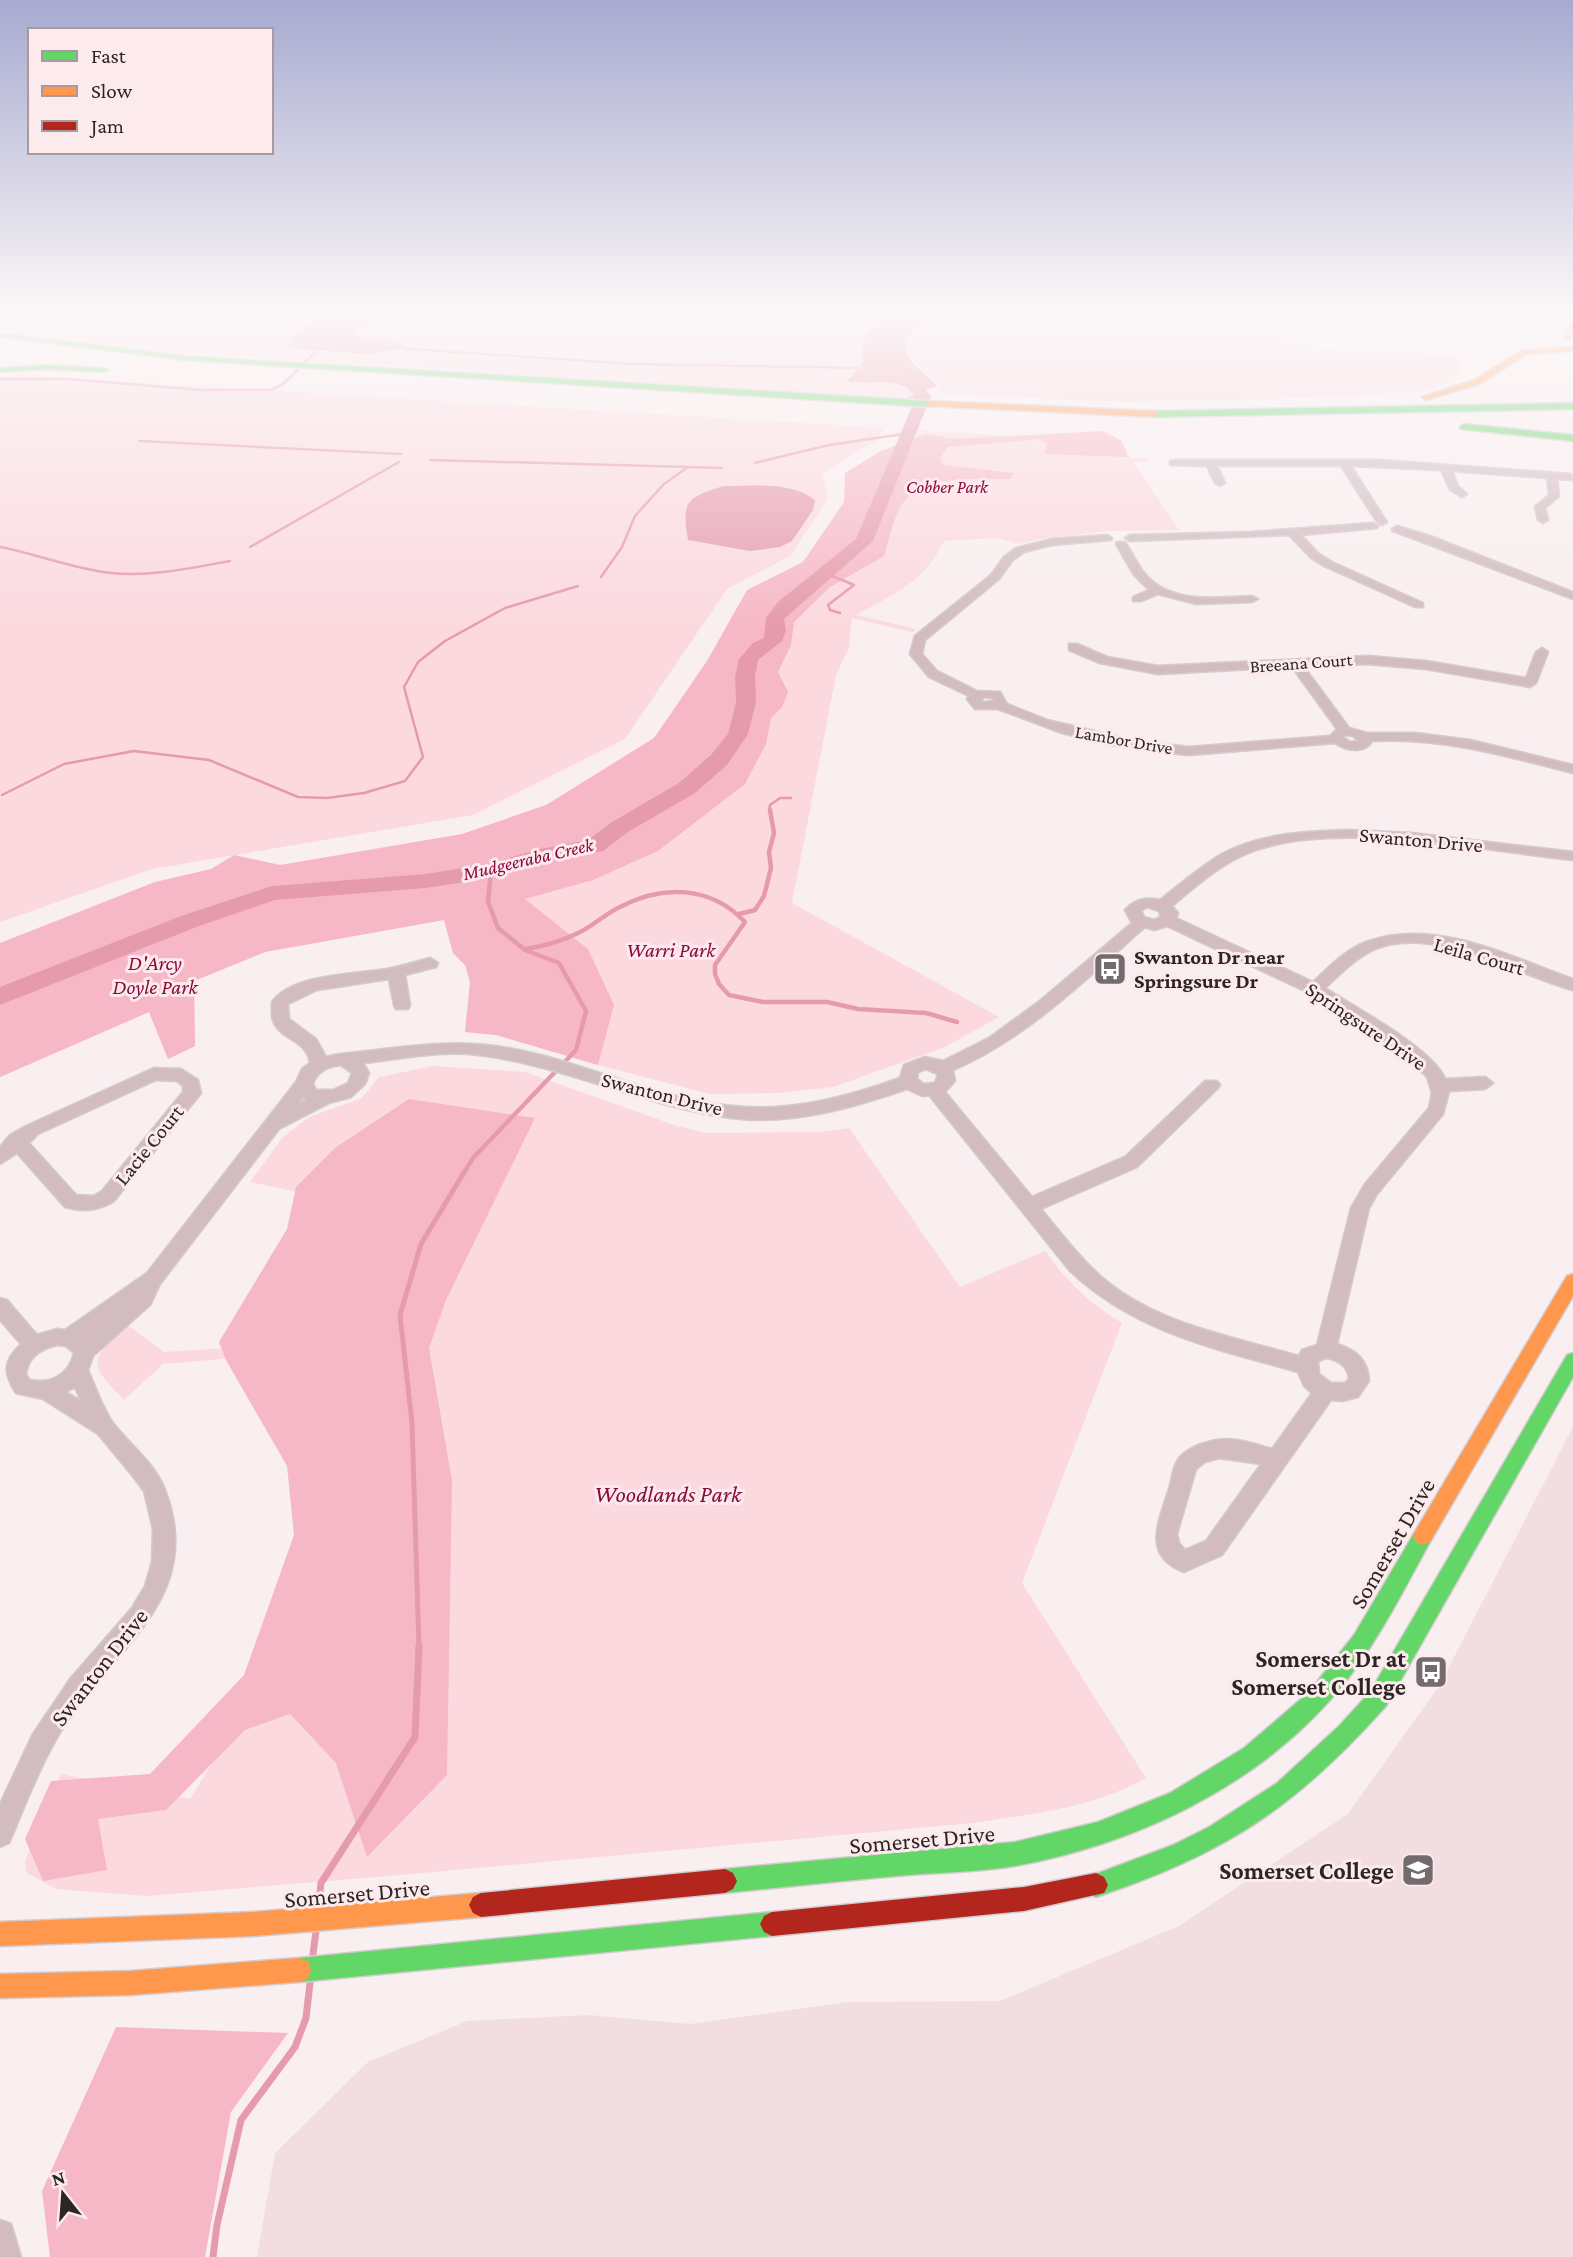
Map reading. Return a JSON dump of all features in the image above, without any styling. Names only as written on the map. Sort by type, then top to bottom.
[{"type":"main road","points":[[995,416],[1119,429],[1169,422],[1176,416]]},
{"type":"main road","points":[[1042,416],[1169,422],[1312,416]]},
{"type":"main road","points":[[1085,424],[1238,425],[1529,416]]},
{"type":"main road","points":[[1445,426],[1497,428],[1573,438]]},
{"type":"main road","name":"Somerset Drive","points":[[0,1934],[121,1933],[273,1924],[1014,1854],[1124,1824],[1160,1810],[1220,1778],[1250,1758],[1298,1718],[1349,1659],[1573,1281]]},
{"type":"main road","points":[[0,1986],[131,1983],[265,1973],[1024,1899],[1091,1887],[1163,1863],[1201,1846],[1280,1799],[1347,1739],[1378,1699],[1573,1360]]},
{"type":"street","points":[[1174,463],[1345,464],[1571,477]]},
{"type":"street","points":[[1211,464],[1220,483]]},
{"type":"street","points":[[1345,464],[1377,524],[1395,525],[1397,529],[1426,537],[1573,596]]},
{"type":"street","points":[[1445,468],[1454,488],[1462,494]]},
{"type":"street","points":[[1543,520],[1540,507],[1554,496],[1552,478]]},
{"type":"street","name":"Lambor Drive","points":[[1377,524],[1293,533],[1052,542],[1020,550],[995,577],[919,639],[916,654],[926,668],[976,695],[973,701],[980,706],[999,705],[1042,724],[1167,750],[1189,751],[1356,732],[1365,737],[1430,738],[1573,769]]},
{"type":"street","points":[[1293,533],[1315,556],[1328,564],[1419,605]]},
{"type":"street","points":[[1126,541],[1142,577],[1158,590],[1194,598],[1252,599]]},
{"type":"street","points":[[1137,599],[1158,590]]},
{"type":"street","name":"Breeana Court","points":[[1073,647],[1104,660],[1158,670],[1353,660],[1409,662],[1530,683],[1542,652]]},
{"type":"street","points":[[1295,663],[1341,735]]},
{"type":"street","name":"Swanton Drive","points":[[46,1390],[58,1386],[143,1300],[154,1278],[265,1130],[304,1084],[307,1073],[320,1064],[416,1050],[475,1048],[533,1060],[699,1106],[759,1113],[839,1105],[908,1082],[907,1073],[919,1064],[932,1064],[942,1068],[971,1058],[1009,1034],[1142,922],[1134,917],[1135,907],[1148,902],[1165,913],[1235,853],[1264,843],[1298,838],[1392,834],[1573,856]]},
{"type":"street","points":[[1142,922],[1154,925],[1165,913]]},
{"type":"street","name":"Springsure Drive","points":[[1165,913],[1314,989],[1420,1058],[1430,1066],[1440,1085],[1441,1102],[1437,1110],[1371,1189],[1360,1208],[1326,1350]]},
{"type":"street","name":"Leila Court","points":[[1314,989],[1362,950],[1374,944],[1404,939],[1447,943],[1573,985]]},
{"type":"street","points":[[320,1064],[319,1056],[309,1039],[293,1033],[281,1020],[280,1002],[290,993],[302,989],[397,972],[430,963]]},
{"type":"street","points":[[397,972],[402,1005]]},
{"type":"street","name":"Swanton Drive","points":[[265,1130],[324,1098],[350,1091],[360,1079],[360,1073],[416,1050]]},
{"type":"street","points":[[344,1060],[358,1067],[360,1073]]},
{"type":"street","points":[[908,1082],[916,1088],[934,1090],[947,1081],[942,1068]]},
{"type":"street","name":"Lacie Court","points":[[0,1157],[16,1140],[32,1130],[154,1074],[186,1070],[192,1084],[192,1093],[108,1196],[97,1203],[71,1202],[16,1140]]},
{"type":"street","points":[[1440,1085],[1485,1083]]},
{"type":"street","points":[[304,1084],[310,1094],[324,1098]]},
{"type":"street","points":[[1029,1206],[1131,1162],[1212,1085]]},
{"type":"street","points":[[934,1090],[1089,1279],[1119,1303],[1157,1321],[1306,1366]]},
{"type":"street","name":"Swanton Drive","points":[[68,1338],[154,1278]]},
{"type":"street","points":[[0,1306],[34,1345]]},
{"type":"street","name":"Swanton Drive","points":[[0,1834],[22,1781],[58,1714],[133,1627],[155,1594],[166,1545],[155,1489],[104,1427],[46,1390],[23,1387],[8,1379],[19,1360],[34,1345],[46,1340],[68,1338],[79,1343],[81,1362],[104,1427]]},
{"type":"street","points":[[1326,1350],[1345,1354],[1357,1366],[1360,1373],[1358,1384],[1351,1391],[1326,1391],[1311,1380],[1306,1366],[1309,1356],[1326,1350]]},
{"type":"street","points":[[1276,1459],[1231,1447],[1217,1447],[1204,1451],[1187,1464],[1166,1534],[1170,1551],[1184,1563],[1214,1548],[1326,1391]]},
{"type":"street","points":[[0,2235],[6,2257]]},
{"type":"shaded area","points":[[724,486],[771,486],[795,490],[815,500],[813,510],[792,541],[780,547],[750,551],[688,540],[685,517],[690,503],[702,494]]},
{"type":"shaded area","name":"Somerset College","points":[[1573,1427],[1573,2257],[257,2257],[275,2153],[368,2062],[467,2021],[588,2015],[690,2024],[848,2002],[1000,2001],[1179,1926],[1348,1814],[1439,1686]]},
{"type":"green space","points":[[0,416],[693,416],[884,428],[877,440],[822,473],[828,499],[790,556],[727,589],[625,739],[473,815],[152,869],[0,922]]},
{"type":"green space","name":"Warri Park","points":[[910,430],[1120,442],[1131,458],[1146,458],[1149,461],[1133,462],[1179,530],[1109,531],[1019,544],[998,538],[944,541],[928,567],[918,577],[896,593],[856,615],[916,629],[913,632],[852,618],[849,648],[836,675],[792,903],[999,1017],[945,1047],[833,1087],[777,1093],[710,1094],[496,1035],[465,1032],[470,982],[465,965],[453,953],[444,920],[265,952],[194,981],[195,1046],[168,1059],[149,1012],[0,1077],[0,997],[491,871],[745,676],[864,541]]},
{"type":"green space","name":"D'Arcy Doyle Park","points":[[1103,431],[1122,441],[1128,457],[1045,454],[1047,444],[1041,439],[948,447],[940,458],[943,465],[1014,473],[1010,479],[949,480],[920,489],[908,497],[892,526],[884,556],[830,587],[794,622],[791,645],[778,672],[788,692],[782,707],[771,718],[766,744],[745,784],[658,851],[593,880],[525,899],[588,949],[614,1005],[598,1065],[496,1035],[465,1032],[470,982],[465,965],[453,953],[444,920],[265,952],[194,981],[195,1046],[168,1059],[149,1012],[0,1077],[0,943],[155,882],[211,869],[234,855],[280,865],[462,834],[546,805],[654,738],[707,661],[747,590],[803,562],[844,502],[845,473],[881,451],[926,434],[954,439]]},
{"type":"green space","name":"Woodlands Park","points":[[433,1066],[525,1072],[677,1126],[706,1133],[820,1132],[849,1128],[960,1287],[1045,1251],[1080,1292],[1122,1323],[1022,1583],[1146,1778],[1083,1803],[1040,1813],[973,1823],[401,1875],[146,1896],[56,1889],[27,1873],[25,1862],[61,1774],[190,1799],[259,1687],[301,1576],[304,1456],[234,1358],[163,1364],[124,1400],[99,1369],[100,1354],[127,1325],[164,1352],[228,1348],[311,1195],[250,1182],[282,1138],[309,1117],[362,1098],[379,1077]]},
{"type":"green space","points":[[409,1099],[535,1118],[446,1300],[429,1348],[452,1481],[447,1775],[367,1857],[336,1763],[290,1714],[245,1730],[166,1810],[98,1819],[107,1870],[43,1881],[25,1839],[51,1781],[150,1774],[244,1675],[294,1535],[287,1466],[226,1360],[219,1342],[287,1229],[296,1187],[335,1148]]},
{"type":"green space","points":[[116,2027],[288,2033],[231,2112],[205,2257],[50,2257],[42,2191]]},
{"type":"waterway","name":"Mudgeeraba Creek","points":[[0,997],[190,921],[272,893],[426,881],[491,871],[540,856],[595,846],[620,827],[687,788],[719,760],[738,734],[746,702],[745,676],[749,659],[760,647],[772,641],[776,631],[775,618],[785,606],[864,541],[916,416]]},
{"type":"waterway","points":[[755,463],[829,445],[910,433]]},
{"type":"waterway","points":[[139,441],[401,454]]},
{"type":"waterway","points":[[430,460],[688,467]]},
{"type":"waterway","points":[[250,547],[399,462]]},
{"type":"waterway","points":[[601,577],[622,547],[635,516],[664,484],[688,467]]},
{"type":"waterway","points":[[688,467],[722,468]]},
{"type":"waterway","points":[[0,547],[83,568],[126,574],[171,571],[230,561]]},
{"type":"waterway","points":[[825,573],[854,585],[828,605],[830,610],[840,613]]},
{"type":"waterway","points":[[2,795],[64,764],[134,751],[209,760],[298,797],[327,798],[364,793],[405,781],[423,757],[404,687],[418,662],[445,641],[505,608],[578,586]]},
{"type":"waterway","points":[[769,812],[770,805],[780,798],[791,798]]},
{"type":"waterway","points":[[739,914],[755,910],[764,896],[771,868],[769,852],[774,833],[770,810]]},
{"type":"waterway","points":[[462,1176],[473,1158],[576,1050],[586,1011],[559,963],[525,950],[498,928],[488,902],[491,871]]},
{"type":"waterway","points":[[526,949],[572,936],[636,900],[669,892],[686,892],[717,901],[745,922],[715,965],[719,984],[729,995],[763,1002],[827,1002],[858,1009],[926,1013],[957,1022]]},
{"type":"waterway","points":[[419,1647],[412,1423],[400,1315],[421,1244],[463,1174]]},
{"type":"waterway","points":[[319,1902],[321,1883],[415,1737],[419,1647]]},
{"type":"waterway","points":[[313,1954],[316,1931]]},
{"type":"waterway","points":[[213,2257],[217,2225],[241,2120],[295,2047],[306,2018],[310,1983]]},
{"type":"traffic: fast","points":[[1464,427],[1573,438]]},
{"type":"traffic: fast","points":[[1096,1885],[1180,1854],[1252,1814],[1285,1791],[1316,1764],[1378,1699],[1573,1360]]},
{"type":"traffic: fast","points":[[725,1881],[1015,1854],[1098,1833],[1178,1801],[1252,1756],[1316,1700],[1361,1642],[1423,1536]]},
{"type":"traffic: fast","points":[[299,1970],[772,1924]]},
{"type":"traffic: slow","points":[[1423,1536],[1573,1281]]},
{"type":"traffic: slow","points":[[0,1934],[254,1924],[481,1905]]},
{"type":"traffic: slow","points":[[0,1986],[131,1983],[299,1970]]},
{"type":"traffic: jam","points":[[481,1905],[725,1881]]},
{"type":"traffic: jam","points":[[772,1924],[1024,1899],[1096,1885]]},
{"type":"place","name":"Swanton Dr near Springsure Dr","points":[[1110,969]]},
{"type":"place","name":"Somerset Dr at Somerset College","points":[[1431,1672]]},
{"type":"place","name":"Somerset College","points":[[1418,1870]]},
{"type":"park label","name":"Cobber Park","points":[[947,487]]}]
